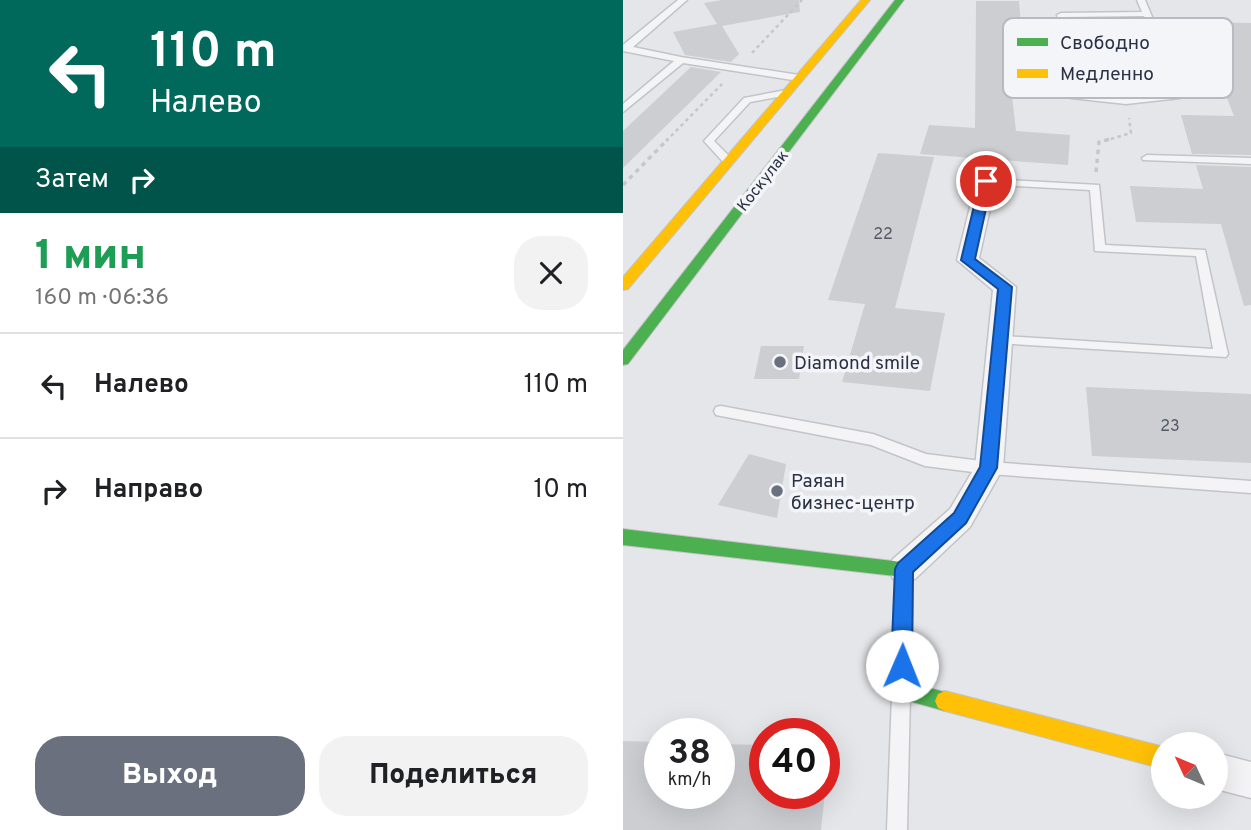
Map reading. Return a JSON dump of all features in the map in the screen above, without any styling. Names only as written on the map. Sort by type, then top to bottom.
[{"type":"street","name":"Коскулак","points":[[623,286],[866,0]]},
{"type":"street","name":"Коскулак","points":[[623,360],[900,0]]},
{"type":"street","points":[[986,181],[968,260],[1005,287],[989,468],[960,518],[904,569],[901,691],[1151,755]]},
{"type":"street","points":[[623,537],[904,569]]},
{"type":"lane","points":[[625,48],[683,0]]},
{"type":"lane","points":[[1141,0],[1147,18]]},
{"type":"lane","points":[[1062,18],[1061,15],[1145,14]]},
{"type":"lane","points":[[625,48],[681,60],[799,78]]},
{"type":"lane","points":[[623,109],[681,60]]},
{"type":"lane","points":[[728,161],[709,141],[747,100],[786,93]]},
{"type":"lane","points":[[1095,98],[1126,101],[1153,98]]},
{"type":"lane","points":[[1147,158],[1251,161]]},
{"type":"lane","points":[[986,181],[1095,187],[1099,248],[1201,253],[1221,354],[1002,340]]},
{"type":"lane","points":[[721,411],[873,440],[925,460],[989,468],[1251,486]]},
{"type":"lane","points":[[897,830],[901,691]]},
{"type":"path","points":[[623,186],[802,0]]},
{"type":"path","points":[[1095,187],[1098,142],[1131,133],[1126,101]]},
{"type":"building","points":[[722,0],[799,0],[800,12],[722,26],[739,54],[731,62],[685,55],[673,32],[717,24],[704,3]]},
{"type":"building","points":[[976,1],[1019,1],[1020,18],[1003,18],[1003,98],[1012,98],[1016,131],[1070,135],[1068,165],[920,154],[929,125],[975,128]]},
{"type":"building","points":[[1233,23],[1251,23],[1251,155],[1192,154],[1181,115],[1234,116],[1227,98],[1233,98]]},
{"type":"building","points":[[691,67],[721,72],[623,168],[623,131]]},
{"type":"building","points":[[878,153],[934,157],[895,308],[945,313],[930,391],[842,382],[865,304],[828,300]]},
{"type":"building","points":[[1196,165],[1251,167],[1251,305],[1244,306],[1221,224],[1136,222],[1130,186],[1203,189]]},
{"type":"building","name":"Diamond smile","points":[[761,346],[804,346],[799,379],[754,379]]},
{"type":"building","points":[[1086,387],[1251,394],[1251,463],[1092,456]]},
{"type":"building","points":[[749,454],[786,464],[777,518],[718,505]]},
{"type":"building","points":[[623,741],[644,742],[644,809],[735,809],[735,744],[749,745],[749,809],[823,809],[821,830],[623,830]]},
{"type":"traffic: fast","points":[[623,360],[900,0]]},
{"type":"traffic: fast","points":[[623,537],[904,569],[901,690],[945,701]]},
{"type":"traffic: slow","points":[[623,286],[866,0]]},
{"type":"traffic: slow","points":[[945,701],[1151,755]]},
{"type":"place","name":"Diamond smile","points":[[780,362]]},
{"type":"place","name":"Раяан бизнес-центр","points":[[777,491]]},
{"type":"route","points":[[902,666],[904,569],[960,518],[989,468],[1005,287],[968,260],[986,181]]}]
